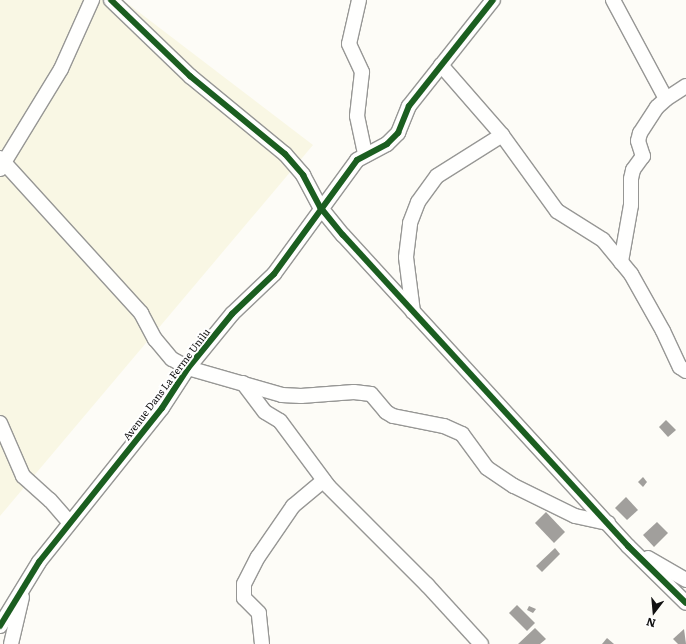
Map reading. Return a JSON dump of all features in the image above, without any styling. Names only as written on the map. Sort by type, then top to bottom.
[{"type":"street","points":[[1,163],[61,69],[92,0]]},
{"type":"street","points":[[111,0],[190,76],[285,154],[303,176],[320,208],[628,546],[686,603]]},
{"type":"street","points":[[359,0],[349,44],[362,72],[357,116],[365,155]]},
{"type":"street","name":"Avenue Dans La Ferme Unilu","points":[[0,626],[39,562],[162,408],[188,368],[232,314],[274,274],[356,160],[387,144],[398,133],[409,106],[493,0]]},
{"type":"street","points":[[614,0],[666,99]]},
{"type":"street","points":[[441,65],[502,135],[558,211],[603,240],[621,262],[663,331],[680,367],[686,371]]},
{"type":"street","points":[[621,262],[631,205],[631,179],[633,170],[643,156],[638,142],[640,133],[656,107],[686,86]]},
{"type":"street","points":[[414,312],[406,256],[410,223],[418,202],[437,176],[502,135]]},
{"type":"street","name":"Avenue Dans La Ferme Unilu","points":[[1,163],[141,313],[155,339],[172,359],[188,368]]},
{"type":"street","points":[[188,368],[282,395],[301,396],[354,392],[371,394],[386,412],[394,416],[444,426],[462,434],[487,468],[514,486],[575,516],[608,523]]},
{"type":"street","points":[[243,383],[265,412],[280,421],[324,480],[427,585],[480,644]]},
{"type":"street","points":[[0,423],[23,476],[50,500],[70,524]]},
{"type":"street","points":[[262,644],[260,613],[244,598],[244,584],[258,557],[293,506],[324,480]]},
{"type":"street","points":[[628,546],[686,580]]},
{"type":"street","points":[[11,644],[24,587]]},
{"type":"shaded area","points":[[0,0],[123,0],[313,145],[0,516]]},
{"type":"building","points":[[666,420],[676,430],[668,437],[659,427]]},
{"type":"building","points":[[643,477],[647,482],[643,487],[638,482]]},
{"type":"building","points":[[626,497],[638,510],[627,520],[615,508]]},
{"type":"building","points":[[546,512],[565,532],[554,543],[535,523]]},
{"type":"building","points":[[657,522],[668,533],[654,547],[643,535]]},
{"type":"building","points":[[555,548],[560,554],[542,572],[536,566]]},
{"type":"building","points":[[517,605],[535,623],[527,631],[509,613]]},
{"type":"building","points":[[529,606],[536,609],[533,613],[527,610]]},
{"type":"building","points":[[535,628],[546,639],[540,644],[518,644]]},
{"type":"building","points":[[684,629],[686,644],[678,644],[673,639]]},
{"type":"building","points":[[607,638],[614,644],[602,644]]},
{"type":"cycle path","points":[[111,0],[190,76],[285,154],[303,175],[320,207],[343,235],[628,546],[686,603]]},
{"type":"cycle path","points":[[0,626],[39,562],[162,408],[188,368],[232,314],[274,274],[357,160],[387,144],[398,133],[409,106],[493,0]]}]
